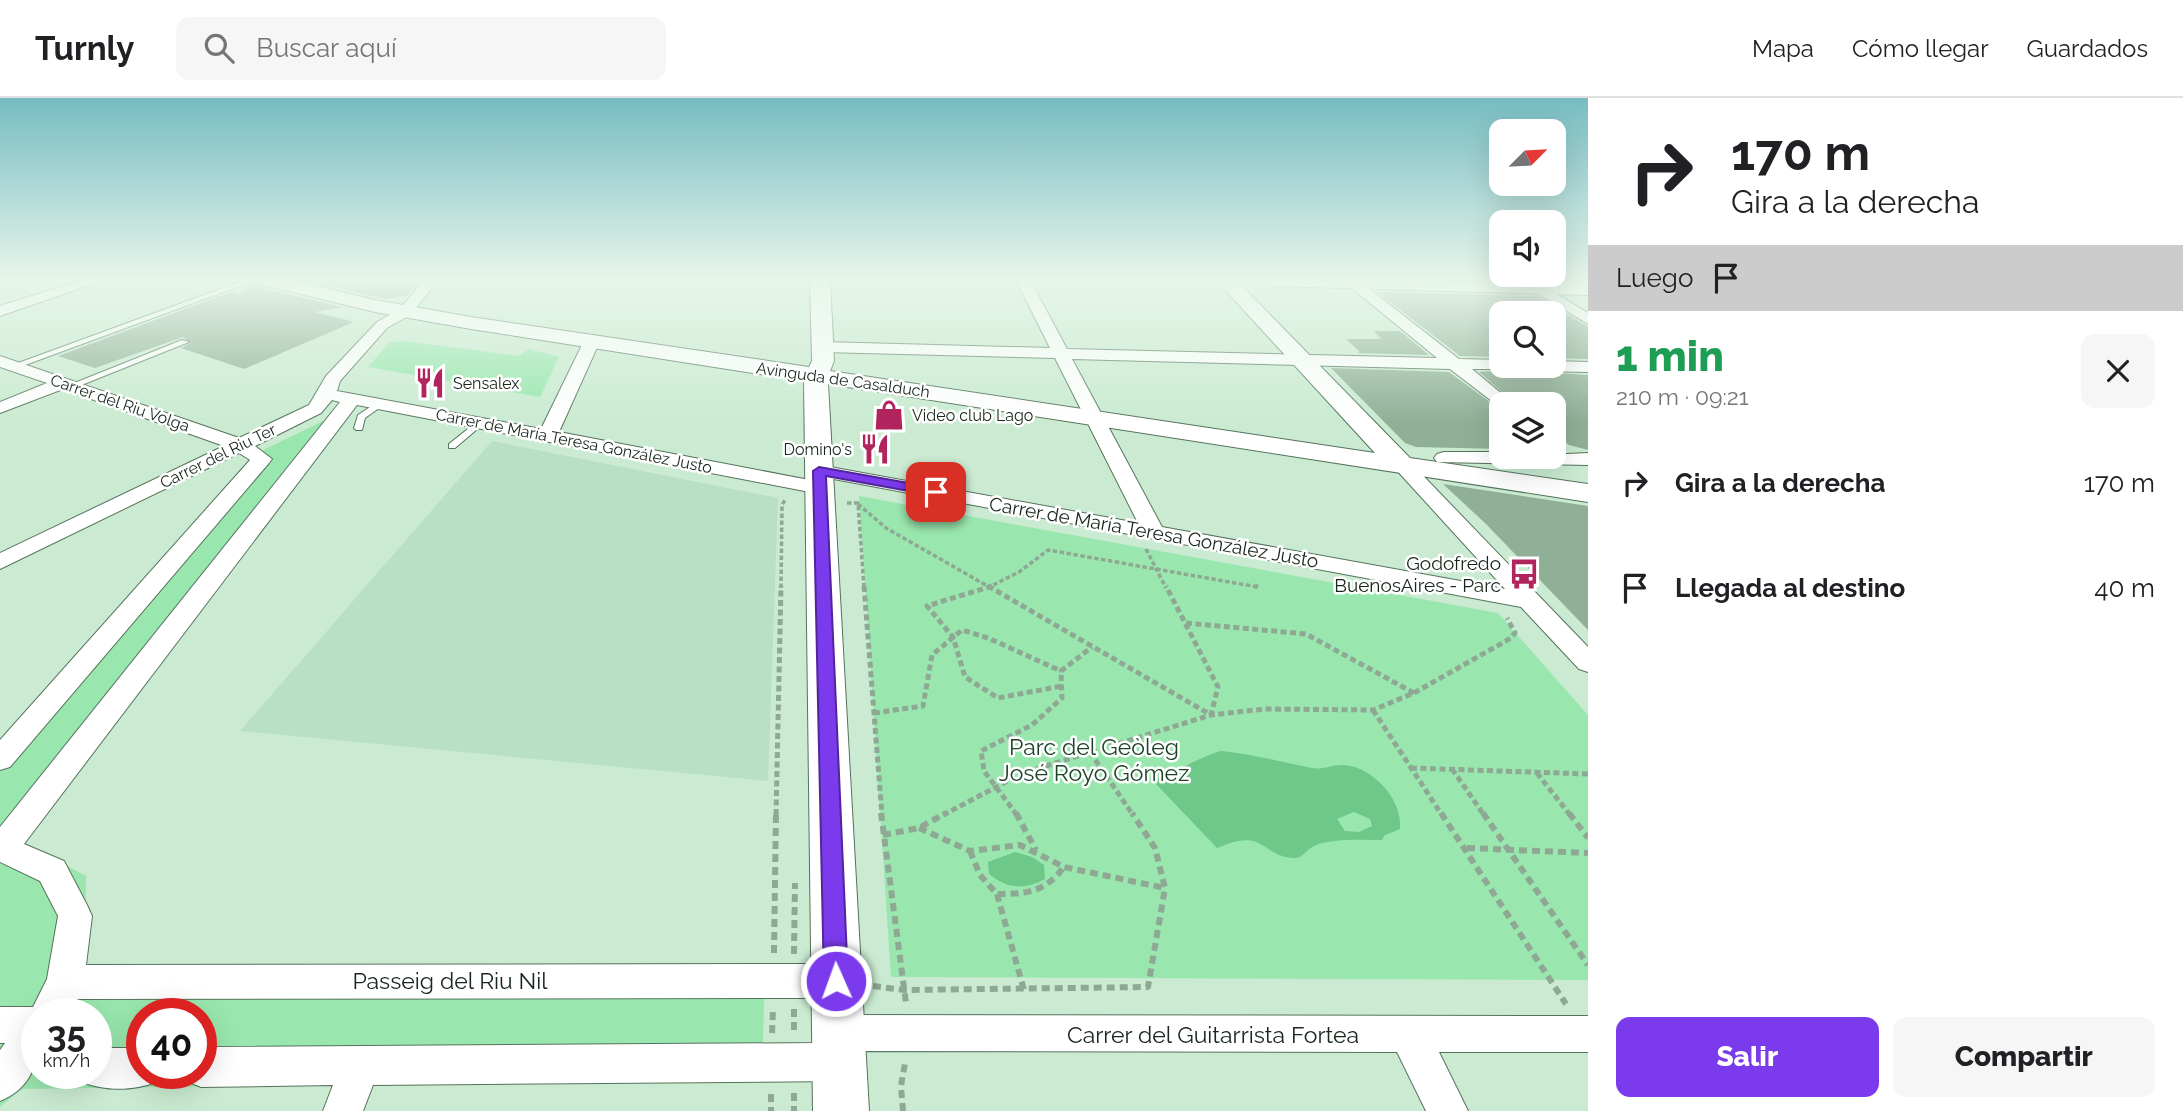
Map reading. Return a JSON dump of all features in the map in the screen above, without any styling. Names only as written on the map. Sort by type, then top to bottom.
[{"type":"main road","name":"Avinguda de Casalduch","points":[[497,327],[1588,492]]},
{"type":"main road","points":[[822,327],[823,361],[816,376],[829,491],[839,1069]]},
{"type":"main road","points":[[1270,327],[1401,464]]},
{"type":"street","name":"Carrer del Riu Ter","points":[[0,562],[340,396],[332,380],[380,327]]},
{"type":"street","points":[[1047,327],[1094,417],[1149,539]]},
{"type":"street","points":[[1409,327],[1490,392]]},
{"type":"street","points":[[547,437],[591,343]]},
{"type":"street","points":[[823,347],[1489,364]]},
{"type":"street","name":"Carrer del Riu Volga","points":[[7,363],[240,445]]},
{"type":"street","points":[[1566,367],[1588,367]]},
{"type":"street","points":[[0,408],[67,384]]},
{"type":"street","name":"Carrer de María Teresa González Justo","points":[[340,396],[829,491],[1149,539],[1538,610]]},
{"type":"street","name":"Passeig del Riu Nil","points":[[340,396],[1,848],[52,872],[75,916],[57,998],[774,979],[836,981]]},
{"type":"street","points":[[0,759],[262,459],[240,445]]},
{"type":"street","points":[[1566,451],[1583,463]]},
{"type":"street","points":[[1444,458],[1583,463]]},
{"type":"street","points":[[1401,464],[1588,663]]},
{"type":"street","points":[[0,1025],[21,1025]]},
{"type":"street","name":"Carrer del Guitarrista Fortea","points":[[839,1069],[910,1034],[1587,1034]]},
{"type":"street","points":[[1408,1034],[1448,1111]]},
{"type":"street","points":[[217,1067],[772,1063],[839,1069]]},
{"type":"street","points":[[344,1111],[360,1066]]},
{"type":"lane","points":[[7,363],[122,327]]},
{"type":"lane","points":[[67,384],[185,342]]},
{"type":"lane","points":[[359,429],[362,417],[379,404]]},
{"type":"lane","points":[[452,446],[479,423]]},
{"type":"path","points":[[829,491],[874,713],[883,835],[910,1034],[901,1086],[903,1111]]},
{"type":"path","points":[[771,1111],[782,505],[829,491],[886,528],[1211,715]]},
{"type":"path","points":[[1149,539],[1159,570],[1218,687],[1211,715]]},
{"type":"path","points":[[1062,686],[998,698],[965,677],[953,637],[927,606],[991,589],[1023,572],[1048,550],[1258,587]]},
{"type":"path","points":[[883,835],[919,828],[1023,773],[1211,715],[1264,709],[1373,710],[1413,693],[1511,638],[1513,627],[1506,618],[1538,610]]},
{"type":"path","points":[[1185,623],[1306,634],[1413,693]]},
{"type":"path","points":[[874,713],[923,706],[933,654],[962,630],[990,636],[1039,663],[1061,671]]},
{"type":"path","points":[[1061,671],[1091,646]]},
{"type":"path","points":[[1036,850],[984,771],[981,751],[1032,725],[1062,698],[1061,671]]},
{"type":"path","points":[[1373,710],[1587,1034]]},
{"type":"path","points":[[836,981],[904,990],[1148,988],[1165,888],[1155,848],[1090,752]]},
{"type":"path","points":[[1410,768],[1588,774]]},
{"type":"path","points":[[1452,769],[1588,965]]},
{"type":"path","points":[[1536,772],[1588,838]]},
{"type":"path","points":[[919,828],[970,851],[1020,845],[1036,850],[1064,867],[1165,888]]},
{"type":"path","points":[[1466,848],[1588,853]]},
{"type":"path","points":[[970,851],[980,875],[998,894],[1024,989]]},
{"type":"path","points":[[998,894],[1035,893],[1052,885],[1064,867]]},
{"type":"shaded area","points":[[492,441],[778,498],[768,781],[240,731]]},
{"type":"shaded area","points":[[1221,751],[1316,768],[1340,765],[1355,767],[1375,778],[1384,787],[1397,807],[1400,829],[1385,835],[1382,840],[1332,841],[1313,846],[1297,858],[1275,853],[1254,841],[1233,842],[1217,848],[1156,784],[1158,779]],"holes":[[[1354,812],[1370,819],[1372,826],[1359,832],[1345,831],[1337,819]]]},
{"type":"shaded area","points":[[1015,852],[1032,857],[1044,865],[1045,879],[1030,885],[1016,886],[1003,883],[989,874],[988,862]]},
{"type":"green space","points":[[403,341],[519,356],[529,349],[559,357],[540,397],[368,367],[389,343]]},
{"type":"green space","points":[[344,411],[352,412],[20,840],[86,876],[85,967],[765,968],[762,1079],[217,1086],[217,998],[126,998],[126,1088],[112,1088],[112,998],[21,998],[22,1089],[0,1107],[0,747],[265,449]]},
{"type":"green space","name":"Parc del Geòleg José Royo Gómez","points":[[859,496],[1498,613],[1588,715],[1588,980],[891,977]]},
{"type":"building","points":[[136,327],[342,327],[244,369],[181,348],[191,343],[183,337],[95,368],[58,356]]},
{"type":"building","points":[[1423,327],[1489,327],[1489,357],[1460,356]]},
{"type":"building","points":[[1566,327],[1588,327],[1588,359],[1566,358]]},
{"type":"building","points":[[1374,331],[1400,331],[1429,355],[1357,353],[1360,352],[1346,339],[1381,339]]},
{"type":"building","points":[[1331,368],[1449,372],[1489,401],[1489,449],[1416,447],[1405,443]]},
{"type":"building","points":[[1489,371],[1489,378],[1566,378],[1566,374],[1588,375],[1588,450],[1566,443],[1566,392],[1502,392],[1479,372]]},
{"type":"building","points":[[1443,484],[1588,506],[1588,630],[1486,524]]},
{"type":"place","name":"Sensalex","points":[[430,383]]},
{"type":"place","name":"Video club Lago","points":[[889,415]]},
{"type":"place","name":"Domino's","points":[[875,449]]},
{"type":"place","name":"Godofredo BuenosAires - Parc","points":[[1524,574]]},
{"type":"route","points":[[836,981],[819,471],[936,492]]}]
